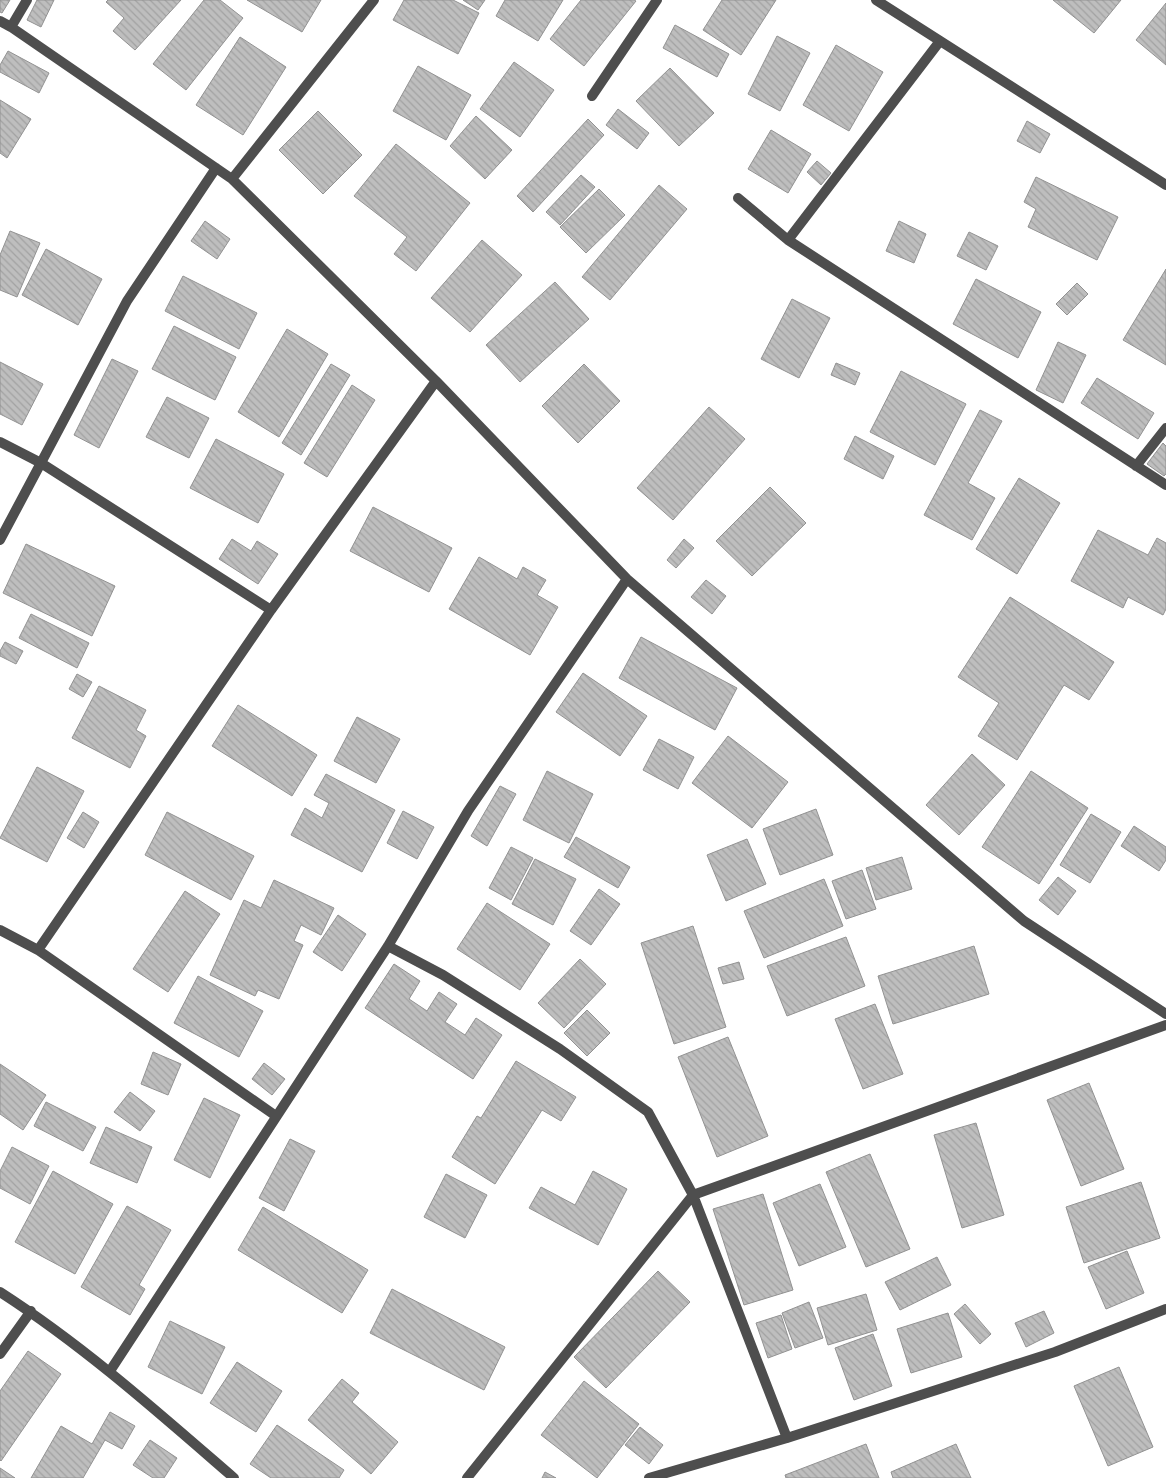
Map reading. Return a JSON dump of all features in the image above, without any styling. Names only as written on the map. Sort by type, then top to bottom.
[{"type":"street","points":[[11,28],[26,0]]},
{"type":"street","points":[[232,178],[374,0]]},
{"type":"street","points":[[592,96],[657,0]]},
{"type":"street","points":[[876,0],[1166,185]]},
{"type":"street","points":[[0,22],[232,178],[436,381],[627,579],[1024,921],[1166,1014]]},
{"type":"street","points":[[788,240],[940,41]]},
{"type":"street","points":[[0,540],[127,301],[216,168]]},
{"type":"street","points":[[738,198],[788,240],[1166,484]]},
{"type":"street","points":[[38,950],[271,610],[436,381]]},
{"type":"street","points":[[1136,466],[1166,428]]},
{"type":"street","points":[[0,442],[41,463],[271,610]]},
{"type":"street","points":[[110,1371],[388,946],[468,811],[627,579]]},
{"type":"street","points":[[0,930],[38,950],[276,1116]]},
{"type":"street","points":[[388,946],[443,974],[560,1050],[648,1112],[693,1195],[787,1438]]},
{"type":"street","points":[[467,1478],[693,1195],[1166,1025]]},
{"type":"street","points":[[0,1292],[31,1312],[110,1371],[234,1478]]},
{"type":"street","points":[[649,1478],[787,1438],[1055,1352],[1166,1309]]},
{"type":"street","points":[[0,1354],[31,1312]]},
{"type":"building","points":[[0,0],[10,0],[2,13],[0,12]]},
{"type":"building","points":[[37,0],[54,0],[41,27],[27,20]]},
{"type":"building","points":[[108,0],[181,0],[135,50],[113,31],[124,18],[106,2]]},
{"type":"building","points":[[204,0],[220,0],[243,18],[186,90],[153,64]]},
{"type":"building","points":[[247,0],[321,0],[302,32]]},
{"type":"building","points":[[404,0],[453,0],[479,13],[458,54],[393,20]]},
{"type":"building","points":[[463,0],[485,0],[478,10]]},
{"type":"building","points":[[505,0],[563,0],[538,41],[496,16]]},
{"type":"building","points":[[581,0],[636,1],[584,66],[550,39]]},
{"type":"building","points":[[722,0],[776,0],[741,55],[703,30]]},
{"type":"building","points":[[1053,0],[1121,0],[1094,33]]},
{"type":"building","points":[[1166,3],[1166,65],[1136,40]]},
{"type":"building","points":[[675,25],[729,54],[717,77],[663,48]]},
{"type":"building","points":[[777,36],[810,53],[780,111],[748,94]]},
{"type":"building","points":[[240,37],[286,67],[243,135],[196,105]]},
{"type":"building","points":[[836,45],[883,72],[849,131],[803,105]]},
{"type":"building","points":[[8,51],[49,73],[39,93],[0,72],[0,65]]},
{"type":"building","points":[[514,62],[554,90],[520,137],[480,109]]},
{"type":"building","points":[[418,66],[471,95],[446,140],[393,111]]},
{"type":"building","points":[[670,68],[714,113],[679,146],[636,101]]},
{"type":"building","points":[[0,100],[31,119],[7,158],[0,153]]},
{"type":"building","points":[[618,109],[649,133],[637,149],[606,125]]},
{"type":"building","points":[[318,111],[362,155],[323,194],[279,150]]},
{"type":"building","points":[[476,116],[512,150],[485,179],[450,146]]},
{"type":"building","points":[[588,119],[604,135],[533,212],[517,196]]},
{"type":"building","points":[[1027,121],[1050,134],[1040,153],[1017,141]]},
{"type":"building","points":[[771,130],[811,154],[788,193],[748,169]]},
{"type":"building","points":[[396,144],[470,203],[416,271],[394,254],[407,237],[354,196]]},
{"type":"building","points":[[817,161],[831,173],[821,185],[807,172]]},
{"type":"building","points":[[581,175],[595,187],[560,225],[546,212]]},
{"type":"building","points":[[1036,177],[1118,217],[1097,260],[1028,227],[1036,209],[1024,202]]},
{"type":"building","points":[[659,185],[687,209],[610,300],[582,277]]},
{"type":"building","points":[[599,189],[625,215],[586,253],[560,227]]},
{"type":"building","points":[[205,221],[230,239],[217,259],[191,241]]},
{"type":"building","points":[[899,221],[926,234],[914,263],[886,251]]},
{"type":"building","points":[[10,231],[40,243],[17,297],[0,290],[0,255]]},
{"type":"building","points":[[969,232],[998,246],[986,270],[957,256]]},
{"type":"building","points":[[482,240],[522,275],[470,332],[431,298]]},
{"type":"building","points":[[46,249],[102,279],[78,325],[22,295]]},
{"type":"building","points":[[1166,269],[1166,365],[1123,340]]},
{"type":"building","points":[[183,276],[257,313],[239,349],[165,311]]},
{"type":"building","points":[[976,279],[1041,312],[1018,358],[953,324]]},
{"type":"building","points":[[555,282],[589,319],[520,382],[486,345]]},
{"type":"building","points":[[1077,283],[1088,294],[1067,315],[1056,304]]},
{"type":"building","points":[[792,299],[830,318],[799,378],[761,359]]},
{"type":"building","points":[[174,326],[236,357],[215,400],[152,369]]},
{"type":"building","points":[[287,329],[328,354],[279,437],[238,412]]},
{"type":"building","points":[[1058,342],[1086,355],[1063,403],[1036,390]]},
{"type":"building","points":[[112,359],[138,371],[99,448],[74,435]]},
{"type":"building","points":[[0,362],[43,384],[22,425],[0,414]]},
{"type":"building","points":[[836,363],[860,373],[855,385],[831,375]]},
{"type":"building","points":[[331,364],[350,375],[301,455],[282,443]]},
{"type":"building","points":[[584,364],[620,401],[578,443],[542,406]]},
{"type":"building","points":[[901,371],[966,404],[935,465],[870,432]]},
{"type":"building","points":[[1097,378],[1154,413],[1138,439],[1081,403]]},
{"type":"building","points":[[352,385],[375,400],[327,477],[304,463]]},
{"type":"building","points":[[167,397],[209,418],[189,458],[146,437]]},
{"type":"building","points":[[709,407],[745,439],[673,520],[637,488]]},
{"type":"building","points":[[980,410],[1002,421],[968,483],[995,498],[972,540],[924,515]]},
{"type":"building","points":[[855,436],[894,456],[883,479],[844,459]]},
{"type":"building","points":[[216,439],[284,474],[258,523],[190,488]]},
{"type":"building","points":[[1163,443],[1166,446],[1166,474],[1164,476],[1147,464]]},
{"type":"building","points":[[1019,478],[1060,503],[1017,574],[976,549]]},
{"type":"building","points":[[770,487],[806,523],[752,576],[716,541]]},
{"type":"building","points":[[373,507],[452,548],[429,592],[350,551]]},
{"type":"building","points":[[1098,530],[1148,555],[1157,538],[1166,543],[1166,609],[1163,615],[1128,597],[1123,608],[1071,581]]},
{"type":"building","points":[[232,539],[251,551],[257,541],[278,554],[258,584],[219,559]]},
{"type":"building","points":[[684,539],[694,548],[676,568],[667,560]]},
{"type":"building","points":[[26,544],[115,586],[92,636],[3,593]]},
{"type":"building","points":[[479,557],[517,579],[523,567],[546,580],[537,595],[558,607],[530,655],[449,609]]},
{"type":"building","points":[[706,580],[726,596],[712,614],[691,597]]},
{"type":"building","points":[[1010,597],[1114,662],[1089,700],[1064,685],[1017,760],[978,736],[999,703],[958,677]]},
{"type":"building","points":[[31,614],[89,643],[77,668],[19,638]]},
{"type":"building","points":[[641,637],[737,688],[715,730],[619,678]]},
{"type":"building","points":[[5,642],[23,651],[16,664],[0,656],[0,651]]},
{"type":"building","points":[[583,673],[647,716],[620,756],[556,712]]},
{"type":"building","points":[[77,674],[92,682],[83,697],[69,689]]},
{"type":"building","points":[[99,686],[146,710],[136,730],[146,736],[130,768],[72,738]]},
{"type":"building","points":[[238,705],[317,755],[292,796],[212,746]]},
{"type":"building","points":[[357,717],[400,739],[376,783],[334,761]]},
{"type":"building","points":[[728,736],[788,782],[752,828],[692,783]]},
{"type":"building","points":[[659,739],[694,757],[678,789],[643,770]]},
{"type":"building","points":[[972,754],[1005,785],[959,835],[926,805]]},
{"type":"building","points":[[37,767],[84,791],[47,862],[0,838]]},
{"type":"building","points":[[547,771],[593,794],[569,843],[523,820]]},
{"type":"building","points":[[1031,771],[1088,808],[1039,884],[982,847]]},
{"type":"building","points":[[326,774],[395,810],[362,872],[291,835],[305,808],[322,818],[329,803],[314,795]]},
{"type":"building","points":[[500,786],[516,794],[487,846],[471,836]]},
{"type":"building","points":[[816,809],[833,855],[780,875],[763,829]]},
{"type":"building","points":[[403,811],[434,827],[417,859],[387,843]]},
{"type":"building","points":[[83,812],[99,822],[84,848],[67,838]]},
{"type":"building","points":[[167,812],[254,856],[231,900],[145,855]]},
{"type":"building","points":[[1091,814],[1121,832],[1090,883],[1060,865]]},
{"type":"building","points":[[1134,826],[1166,847],[1166,860],[1159,871],[1121,846]]},
{"type":"building","points":[[576,837],[630,867],[618,888],[564,857]]},
{"type":"building","points":[[747,839],[766,884],[726,901],[707,855]]},
{"type":"building","points":[[511,847],[533,858],[511,900],[489,888]]},
{"type":"building","points":[[902,857],[912,889],[876,900],[866,868]]},
{"type":"building","points":[[535,859],[576,879],[553,925],[512,904]]},
{"type":"building","points":[[862,870],[876,909],[846,919],[832,881]]},
{"type":"building","points":[[1058,877],[1076,891],[1058,915],[1039,900]]},
{"type":"building","points":[[824,879],[843,926],[764,958],[744,911]]},
{"type":"building","points":[[274,880],[334,908],[321,935],[301,925],[294,941],[303,945],[279,999],[258,990],[255,996],[210,975],[244,900],[261,908]]},
{"type":"building","points":[[599,889],[620,904],[591,945],[570,931]]},
{"type":"building","points":[[185,891],[220,914],[168,992],[133,969]]},
{"type":"building","points":[[487,903],[550,944],[520,990],[457,949]]},
{"type":"building","points":[[338,915],[366,934],[342,971],[313,952]]},
{"type":"building","points":[[693,926],[726,1027],[674,1044],[641,943]]},
{"type":"building","points":[[846,937],[865,986],[787,1016],[767,966]]},
{"type":"building","points":[[974,946],[989,994],[893,1024],[878,976]]},
{"type":"building","points":[[580,959],[606,984],[564,1028],[538,1003]]},
{"type":"building","points":[[739,962],[744,979],[723,984],[718,968]]},
{"type":"building","points":[[394,964],[420,981],[409,999],[427,1011],[439,992],[457,1004],[445,1022],[465,1035],[476,1018],[502,1035],[473,1079],[365,1008]]},
{"type":"building","points":[[198,976],[263,1011],[239,1057],[174,1023]]},
{"type":"building","points":[[875,1004],[903,1074],[863,1089],[835,1019]]},
{"type":"building","points":[[587,1010],[610,1033],[587,1056],[564,1033]]},
{"type":"building","points":[[728,1037],[768,1136],[717,1157],[678,1057]]},
{"type":"building","points":[[153,1052],[181,1064],[168,1095],[141,1084]]},
{"type":"building","points":[[516,1061],[576,1097],[561,1121],[542,1110],[495,1184],[452,1157],[477,1116],[481,1118]]},
{"type":"building","points":[[264,1063],[285,1079],[272,1095],[252,1079]]},
{"type":"building","points":[[0,1064],[46,1095],[23,1130],[0,1114]]},
{"type":"building","points":[[1089,1083],[1124,1169],[1081,1186],[1047,1100]]},
{"type":"building","points":[[130,1092],[155,1111],[140,1131],[114,1112]]},
{"type":"building","points":[[204,1098],[240,1115],[210,1178],[174,1160]]},
{"type":"building","points":[[46,1102],[96,1127],[83,1151],[34,1126]]},
{"type":"building","points":[[976,1123],[1004,1215],[962,1228],[934,1135]]},
{"type":"building","points":[[106,1127],[152,1147],[137,1183],[90,1163]]},
{"type":"building","points":[[290,1139],[315,1151],[284,1211],[259,1198]]},
{"type":"building","points":[[12,1147],[49,1166],[30,1204],[0,1188],[0,1171]]},
{"type":"building","points":[[870,1154],[910,1249],[866,1267],[826,1172]]},
{"type":"building","points":[[53,1171],[113,1204],[75,1274],[15,1242]]},
{"type":"building","points":[[593,1171],[627,1189],[598,1245],[529,1208],[541,1187],[575,1205]]},
{"type":"building","points":[[446,1174],[487,1195],[465,1238],[424,1217]]},
{"type":"building","points":[[1141,1182],[1160,1238],[1084,1263],[1066,1207]]},
{"type":"building","points":[[820,1184],[846,1247],[799,1266],[773,1203]]},
{"type":"building","points":[[763,1194],[793,1290],[744,1305],[713,1209]]},
{"type":"building","points":[[127,1206],[171,1230],[139,1285],[145,1289],[130,1315],[81,1287]]},
{"type":"building","points":[[263,1207],[368,1270],[342,1313],[238,1250]]},
{"type":"building","points":[[1127,1251],[1144,1293],[1106,1309],[1088,1267]]},
{"type":"building","points":[[937,1257],[951,1285],[900,1310],[885,1282]]},
{"type":"building","points":[[658,1271],[690,1302],[606,1388],[574,1357]]},
{"type":"building","points":[[392,1289],[505,1347],[484,1390],[370,1333]]},
{"type":"building","points":[[866,1294],[877,1330],[828,1345],[817,1308]]},
{"type":"building","points":[[809,1302],[823,1338],[795,1348],[782,1313]]},
{"type":"building","points":[[965,1304],[991,1334],[980,1344],[954,1314]]},
{"type":"building","points":[[1044,1311],[1054,1333],[1026,1347],[1015,1323]]},
{"type":"building","points":[[948,1313],[962,1357],[911,1373],[897,1329]]},
{"type":"building","points":[[781,1315],[792,1349],[768,1358],[756,1323]]},
{"type":"building","points":[[170,1321],[225,1347],[202,1394],[148,1367]]},
{"type":"building","points":[[873,1334],[892,1386],[854,1400],[835,1348]]},
{"type":"building","points":[[28,1351],[61,1374],[1,1461],[0,1391]]},
{"type":"building","points":[[237,1362],[282,1391],[256,1432],[210,1403]]},
{"type":"building","points":[[1119,1367],[1153,1447],[1108,1466],[1074,1386]]},
{"type":"building","points":[[342,1379],[359,1393],[352,1402],[398,1442],[371,1474],[308,1420]]},
{"type":"building","points":[[584,1381],[639,1424],[597,1478],[541,1435]]},
{"type":"building","points":[[110,1412],[135,1426],[122,1449],[105,1440],[83,1478],[31,1478],[61,1426],[92,1444]]},
{"type":"building","points":[[277,1425],[344,1470],[339,1478],[271,1478],[250,1464]]},
{"type":"building","points":[[640,1427],[663,1445],[649,1464],[625,1445]]},
{"type":"building","points":[[150,1440],[177,1458],[164,1478],[153,1478],[133,1465]]},
{"type":"building","points":[[866,1444],[879,1478],[786,1478],[785,1475]]},
{"type":"building","points":[[956,1444],[971,1478],[893,1478],[891,1472]]},
{"type":"building","points":[[0,1468],[15,1478],[0,1478]]},
{"type":"building","points":[[545,1472],[556,1478],[542,1478]]}]
